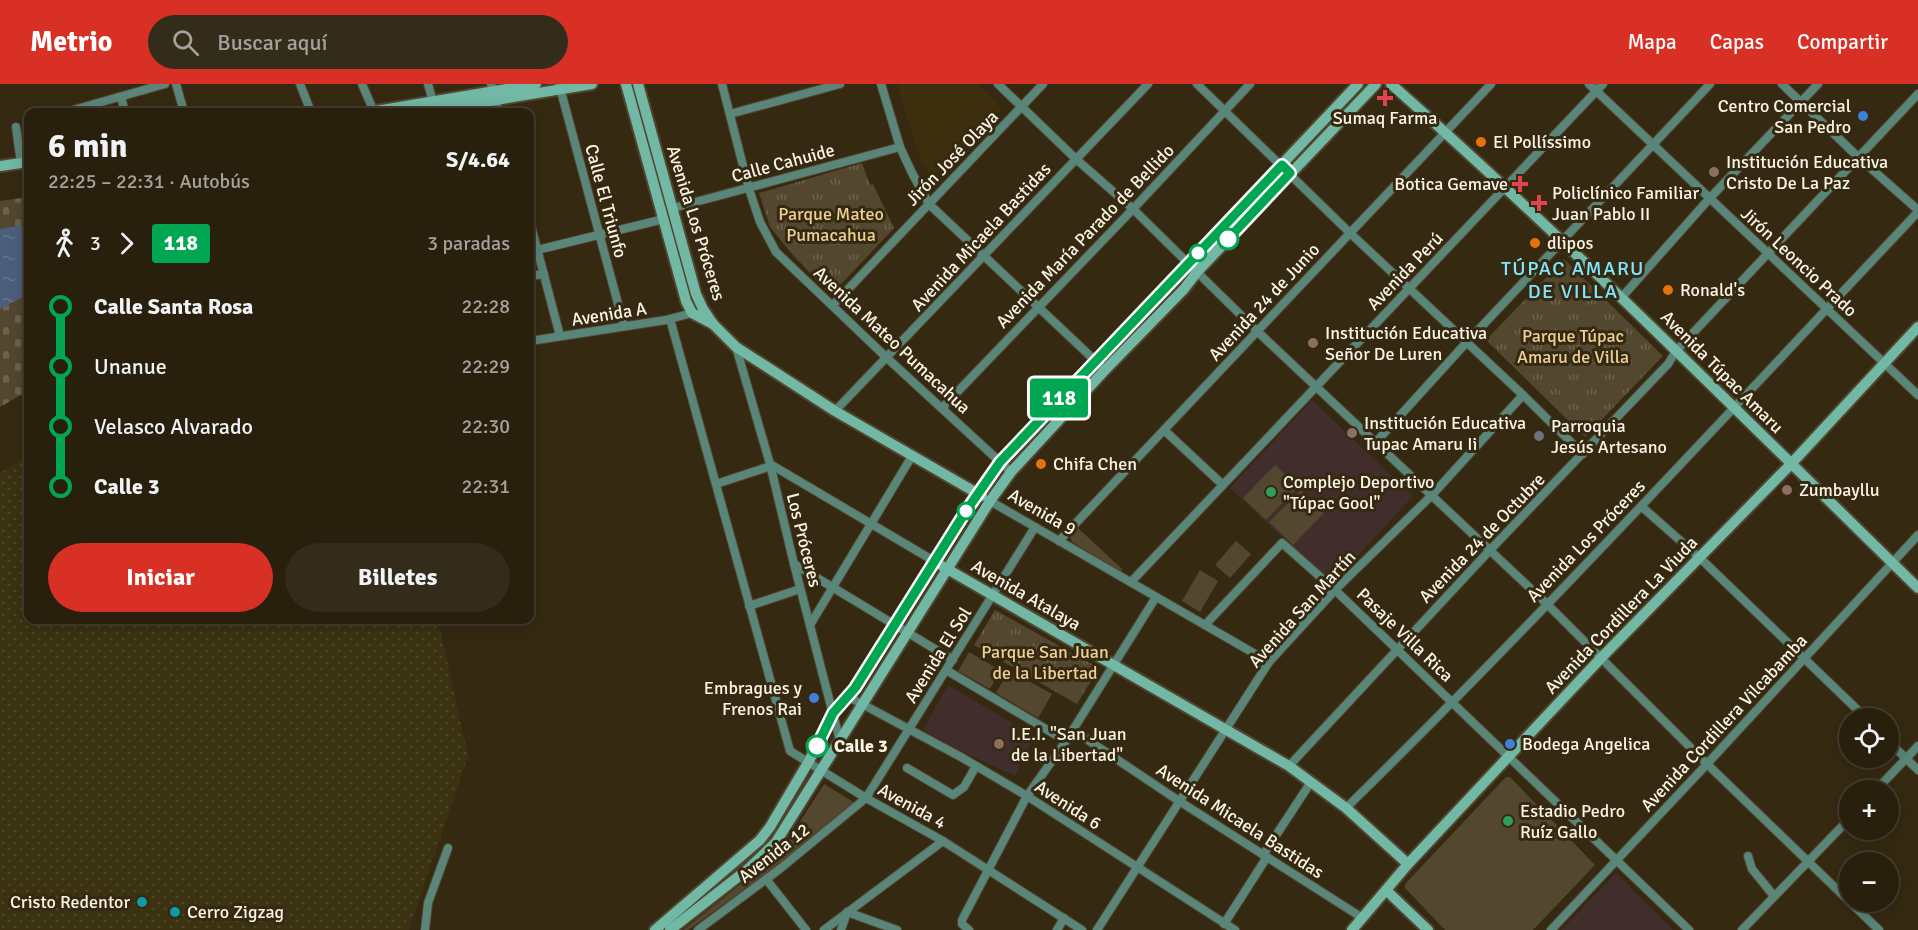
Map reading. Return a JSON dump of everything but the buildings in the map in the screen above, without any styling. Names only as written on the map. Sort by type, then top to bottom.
[{"type":"street","points":[[81,108],[165,84]]},
{"type":"street","points":[[176,84],[183,108]]},
{"type":"street","points":[[300,84],[309,108]]},
{"type":"street","points":[[362,84],[371,108]]},
{"type":"street","points":[[428,84],[433,102]]},
{"type":"street","points":[[396,108],[536,84]]},
{"type":"street","points":[[438,108],[493,92],[592,84]]},
{"type":"street","name":"Avenida Los Próceres","points":[[626,84],[686,301],[692,313],[713,324]]},
{"type":"street","name":"Avenida Los Próceres","points":[[638,84],[696,294],[713,324]]},
{"type":"street","name":"Avenida Mateo Pumacahua","points":[[722,84],[749,189],[763,230],[776,252],[1011,472]]},
{"type":"street","points":[[730,114],[840,84]]},
{"type":"street","points":[[881,84],[900,147],[929,204],[1105,370]]},
{"type":"street","points":[[998,84],[1076,159],[1133,209],[1258,332],[1548,605],[1707,764],[1879,930]]},
{"type":"street","name":"Jirón José Olaya","points":[[833,305],[1043,84]]},
{"type":"street","name":"Avenida Micaela Bastidas","points":[[835,411],[1148,84]]},
{"type":"street","points":[[1197,84],[1583,454]]},
{"type":"street","name":"Avenida María Parado de Bellido","points":[[942,408],[1250,84]]},
{"type":"street","points":[[655,929],[760,840],[770,827],[808,762],[833,713],[855,688],[934,561],[1000,462],[1358,84]]},
{"type":"street","points":[[670,930],[768,851],[783,831],[990,501],[1011,472],[1376,84]]},
{"type":"street","name":"Avenida Túpac Amaru","points":[[1391,84],[1506,187],[1622,297],[1918,588]]},
{"type":"street","name":"Avenida 24 de Junio","points":[[1059,541],[1491,84]]},
{"type":"street","name":"Jirón Leoncio Prado","points":[[1589,84],[1918,395]]},
{"type":"street","name":"Avenida Perú","points":[[1131,582],[1603,84]]},
{"type":"street","points":[[1376,442],[1710,84]]},
{"type":"street","points":[[1782,84],[1918,211]]},
{"type":"street","points":[[1622,297],[1709,199],[1818,84]]},
{"type":"street","name":"Calle El Triunfo","points":[[560,87],[624,326]]},
{"type":"street","points":[[493,92],[498,108]]},
{"type":"street","name":"Avenida 24 de Octubre","points":[[1289,766],[1490,550],[1668,364],[1676,351],[1857,156],[1918,94]]},
{"type":"street","points":[[121,97],[124,108]]},
{"type":"street","points":[[16,127],[24,158]]},
{"type":"street","name":"Calle Cahuide","points":[[674,208],[900,147]]},
{"type":"street","points":[[0,166],[24,162]]},
{"type":"street","name":"Avenida Los Próceres","points":[[1346,808],[1454,703],[1642,507],[1918,211]]},
{"type":"street","points":[[537,250],[664,219]]},
{"type":"street","points":[[534,238],[560,336]]},
{"type":"street","points":[[534,275],[544,274]]},
{"type":"street","name":"Avenida A","points":[[534,340],[670,319],[692,313]]},
{"type":"street","name":"Avenida 4","points":[[670,319],[790,751],[866,798],[943,841],[1082,930]]},
{"type":"street","name":"Avenida 9","points":[[713,324],[736,348],[835,411],[1269,662]]},
{"type":"street","name":"Avenida Cordillera La Viuda","points":[[1352,930],[1408,864],[1509,756],[1601,658],[1791,464],[1918,327]]},
{"type":"street","name":"Los Próceres","points":[[736,348],[770,465],[840,741]]},
{"type":"street","name":"Avenida San Martín","points":[[1097,930],[1269,662],[1335,590],[1432,495],[1523,394]]},
{"type":"street","points":[[1164,430],[1223,485]]},
{"type":"street","points":[[810,625],[912,456]]},
{"type":"street","points":[[716,484],[770,465]]},
{"type":"street","name":"Avenida Atalaya","points":[[770,465],[1289,766],[1346,808],[1408,864]]},
{"type":"street","points":[[1642,507],[1700,558],[1856,708]]},
{"type":"street","name":"Avenida El Sol","points":[[866,798],[1035,527]]},
{"type":"street","name":"Avenida Cordillera Vilcabamba","points":[[1551,930],[1918,535]]},
{"type":"street","name":"Pasaje Villa Rica","points":[[1205,625],[1282,543],[1454,703],[1689,930]]},
{"type":"street","points":[[794,564],[952,660]]},
{"type":"street","points":[[749,606],[800,589]]},
{"type":"street","points":[[969,930],[962,924],[962,920],[1027,796],[1066,741],[1156,597]]},
{"type":"street","points":[[946,670],[1066,741]]},
{"type":"street","name":"Avenida 6","points":[[847,696],[1027,796],[1234,930]]},
{"type":"street","name":"Avenida Micaela Bastidas","points":[[1073,730],[1179,801],[1361,917]]},
{"type":"street","points":[[1886,780],[1918,746]]},
{"type":"street","points":[[1899,752],[1918,770]]},
{"type":"street","points":[[907,768],[953,795],[964,787],[976,766]]},
{"type":"street","points":[[1224,924],[1311,782]]},
{"type":"street","name":"Avenida 12","points":[[698,930],[766,879],[866,798]]},
{"type":"street","points":[[1742,930],[1839,829]]},
{"type":"street","points":[[824,930],[943,841]]},
{"type":"street","points":[[425,930],[428,903],[448,848]]},
{"type":"street","points":[[1748,856],[1752,869],[1774,896]]},
{"type":"street","points":[[766,879],[806,930]]},
{"type":"street","points":[[1386,890],[1428,930]]},
{"type":"street","points":[[847,912],[880,927],[897,930]]},
{"type":"street","points":[[841,930],[847,912]]},
{"type":"street","points":[[1057,930],[1064,918]]},
{"type":"shaded area","points":[[977,84],[1002,109],[944,168],[934,183],[920,159],[897,85]]},
{"type":"shaded area","points":[[1312,400],[1413,496],[1332,584],[1230,488]]},
{"type":"shaded area","points":[[948,685],[1034,736],[1015,776],[923,730]]},
{"type":"shaded area","points":[[1616,873],[1673,930],[1561,930]]},
{"type":"green space","name":"Parque Mateo Pumacahua","points":[[862,163],[870,185],[873,184],[894,228],[831,295],[770,227],[759,193]]},
{"type":"green space","points":[[24,198],[24,393],[0,407],[0,201]]},
{"type":"green space","name":"Parque Túpac Amaru de Villa","points":[[1564,259],[1663,356],[1585,437],[1486,340]]},
{"type":"green space","name":"Complejo Deportivo \"Túpac Gool\"","points":[[1275,465],[1298,487],[1266,520],[1243,498]]},
{"type":"green space","points":[[1301,490],[1324,513],[1293,545],[1269,522]]},
{"type":"green space","points":[[1078,528],[1122,569],[1121,572],[1072,542],[1070,536]]},
{"type":"green space","points":[[1236,541],[1251,554],[1230,578],[1215,565]]},
{"type":"green space","points":[[1200,570],[1218,581],[1200,612],[1182,601]]},
{"type":"green space","name":"Parque San Juan de la Libertad","points":[[995,610],[1099,668],[1077,704],[974,645]]},
{"type":"green space","points":[[969,652],[1000,670],[990,689],[958,671]]},
{"type":"green space","points":[[1009,670],[1052,694],[1038,718],[996,693]]},
{"type":"green space","name":"Estadio Pedro Ruíz Gallo","points":[[1506,777],[1510,777],[1595,865],[1533,930],[1445,930],[1405,888],[1405,884]]},
{"type":"green space","points":[[824,784],[855,803],[771,871],[688,930],[683,930],[780,853]]},
{"type":"sand","points":[[24,458],[24,624],[439,624],[468,756],[409,930],[0,930],[0,473]]},
{"type":"water","points":[[24,225],[24,296],[0,309],[0,229]]},
{"type":"bus line","name":"118","points":[[817,746],[833,713],[855,688],[966,511],[1000,462],[1282,165],[1290,173],[1228,239]]},
{"type":"place","name":"Sumaq Farma","points":[[1385,98]]},
{"type":"place","name":"Centro Comercial San Pedro","points":[[1863,116]]},
{"type":"place","name":"El Pollíssimo","points":[[1481,142]]},
{"type":"place","name":"Institución Educativa Cristo De La Paz","points":[[1714,172]]},
{"type":"place","name":"Botica Gemave","points":[[1520,184]]},
{"type":"place","name":"Policlínico Familiar Juan Pablo II","points":[[1539,203]]},
{"type":"place","name":"dlipos","points":[[1535,243]]},
{"type":"place","name":"Ronald's","points":[[1668,290]]},
{"type":"place","name":"Institución Educativa Señor De Luren","points":[[1313,343]]},
{"type":"place","name":"Institución Educativa Tupac Amaru Ii","points":[[1352,433]]},
{"type":"place","name":"Parroquia Jesús Artesano","points":[[1539,436]]},
{"type":"place","name":"Chifa Chen","points":[[1041,464]]},
{"type":"place","name":"Zumbayllu","points":[[1787,490]]},
{"type":"place","name":"Complejo Deportivo \"Túpac Gool\"","points":[[1271,492]]},
{"type":"place","name":"Embragues y Frenos Rai","points":[[814,698]]},
{"type":"place","name":"I.E.I. \"San Juan de la Libertad\"","points":[[999,744]]},
{"type":"place","name":"Bodega Angelica","points":[[1510,744]]},
{"type":"place","name":"Calle 3","points":[[817,746]]},
{"type":"place","name":"Estadio Pedro Ruíz Gallo","points":[[1508,821]]},
{"type":"place","name":"Cristo Redentor","points":[[142,902]]},
{"type":"place","name":"Cerro Zigzag","points":[[175,912]]},
{"type":"district","name":"TÚPAC AMARU DE VILLA","points":[[1573,280]]}]
